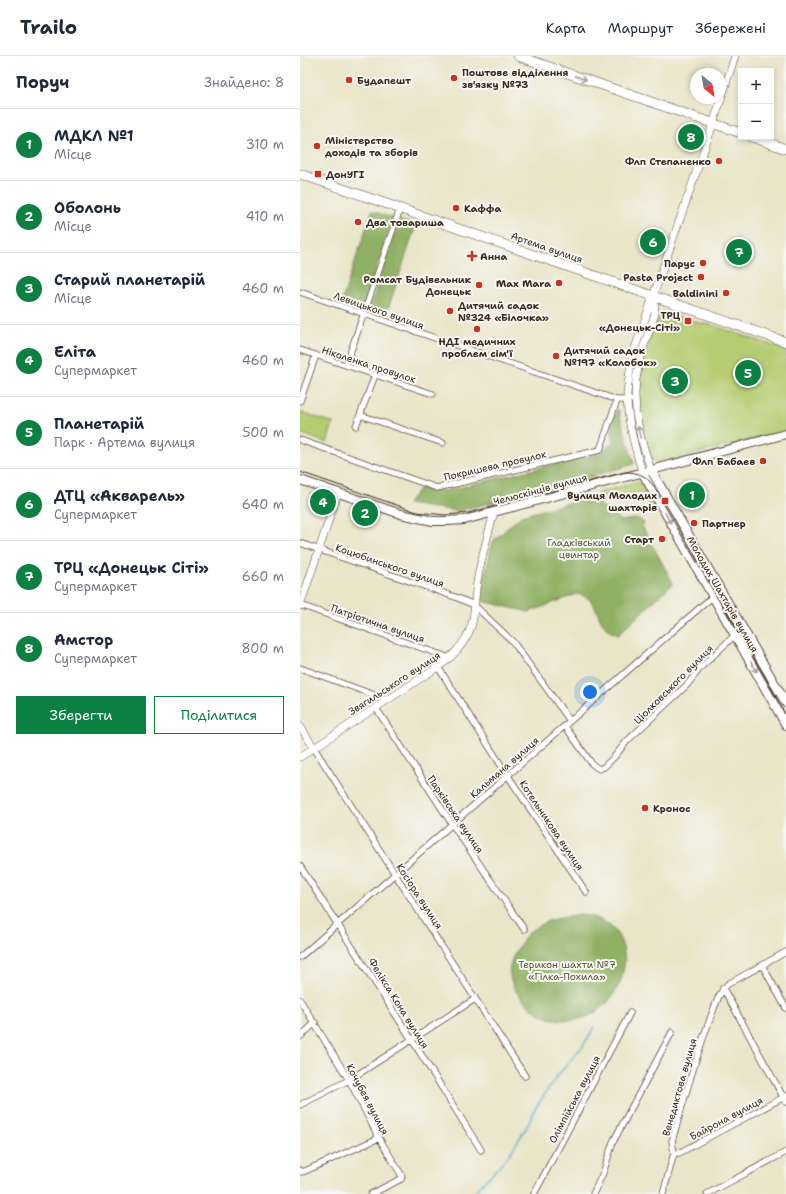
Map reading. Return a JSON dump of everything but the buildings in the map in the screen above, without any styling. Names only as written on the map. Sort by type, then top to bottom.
[{"type":"main road","points":[[518,56],[738,132]]},
{"type":"main road","points":[[760,140],[786,149]]},
{"type":"main road","name":"Артема вулиця","points":[[300,174],[786,342]]},
{"type":"main road","name":"Челюскінців вулиця","points":[[300,480],[401,514],[433,520],[464,520],[786,434]]},
{"type":"main road","name":"Молодих Шахтарів вулиця","points":[[651,470],[786,703]]},
{"type":"main road","name":"Молодих Шахтарів вулиця","points":[[642,472],[786,725]]},
{"type":"street","points":[[642,472],[631,432],[628,400],[629,375],[632,357],[713,124],[735,56]]},
{"type":"street","points":[[346,365],[400,209]]},
{"type":"street","name":"Левицького вулиця","points":[[300,292],[617,400],[635,401]]},
{"type":"street","points":[[651,470],[640,439],[635,401],[639,362],[655,314],[653,296]]},
{"type":"street","name":"Ніколенка провулок","points":[[300,350],[433,394]]},
{"type":"street","points":[[301,397],[316,355]]},
{"type":"street","points":[[356,426],[375,375]]},
{"type":"street","name":"Покришева провулок","points":[[300,440],[437,488],[600,450],[617,400]]},
{"type":"street","points":[[360,415],[444,443]]},
{"type":"street","points":[[300,606],[338,493]]},
{"type":"street","name":"Звягильського вулиця","points":[[300,757],[438,667],[458,650],[464,642],[473,619],[477,583],[494,512]]},
{"type":"street","name":"Коцюбинського вулиця","points":[[300,543],[458,598],[474,605]]},
{"type":"street","name":"Кальмана вулиця","points":[[300,957],[720,590]]},
{"type":"street","points":[[474,605],[513,642],[570,721]]},
{"type":"street","name":"Патріотична вулиця","points":[[300,606],[450,658]]},
{"type":"street","name":"Ціолковського вулиця","points":[[565,726],[592,764],[599,769],[604,767],[627,741],[687,685],[701,667],[736,635],[744,630]]},
{"type":"street","name":"Котельникова вулиця","points":[[438,667],[508,776],[586,892]]},
{"type":"street","points":[[300,668],[388,700]]},
{"type":"street","name":"Парківська вулиця","points":[[376,708],[452,824],[524,929]]},
{"type":"street","name":"Косіора вулиця","points":[[300,726],[525,1076]]},
{"type":"street","name":"Фелікса Кона вулиця","points":[[300,866],[412,1040],[480,1150]]},
{"type":"street","points":[[785,1098],[723,988],[786,952]]},
{"type":"street","points":[[762,965],[786,1008]]},
{"type":"street","name":"Венедиктова вулиця","points":[[663,1194],[674,1153],[672,1141],[703,1040],[723,988]]},
{"type":"street","points":[[300,1105],[349,1080],[475,999]]},
{"type":"street","name":"Кочубея вулиця","points":[[300,1000],[349,1080],[379,1138],[402,1176],[401,1179],[371,1194]]},
{"type":"street","name":"Олімпійська вулиця","points":[[534,1194],[630,1013]]},
{"type":"street","points":[[300,1036],[315,1023]]},
{"type":"street","points":[[593,1194],[603,1173],[613,1142],[672,1032]]},
{"type":"street","name":"Байрона вулиця","points":[[674,1153],[679,1153],[785,1098]]},
{"type":"street","points":[[300,1170],[301,1172],[305,1171],[379,1138]]},
{"type":"street","points":[[707,1194],[786,1152]]},
{"type":"green space","points":[[372,211],[393,218],[362,310],[341,303]]},
{"type":"green space","points":[[399,220],[416,225],[385,318],[368,312]]},
{"type":"green space","points":[[664,312],[700,323],[712,325],[786,350],[786,430],[668,461],[655,462],[648,454],[644,438],[638,394],[646,349],[656,320]]},
{"type":"green space","points":[[618,409],[634,464],[544,490],[457,511],[407,504],[420,488],[445,491],[600,453],[613,442],[612,421]]},
{"type":"green space","points":[[301,412],[333,423],[327,443],[300,433]]},
{"type":"green space","points":[[638,482],[643,485],[657,507],[650,510],[647,499],[643,493],[629,494],[620,500],[619,503],[608,501],[598,494],[598,493]]},
{"type":"green space","name":"Гладківський цвинтар","points":[[590,497],[621,521],[638,518],[644,523],[642,526],[673,583],[618,635],[612,633],[604,625],[590,600],[579,594],[529,612],[482,601],[481,592],[493,541],[521,516]]},
{"type":"green space","name":"Терикон шахти №7 «Гілка-Похила»","points":[[581,915],[603,921],[617,934],[624,951],[623,970],[617,989],[604,1005],[587,1016],[566,1020],[543,1016],[527,1004],[516,991],[510,975],[512,959],[519,946],[536,927],[555,919]]},
{"type":"waterway","points":[[473,1194],[509,1155],[526,1128],[536,1107],[558,1075],[582,1047],[595,1027]]},
{"type":"tram line","points":[[300,472],[417,512],[445,515],[468,513],[625,472],[642,475],[654,487],[715,594],[765,677],[786,716]]},
{"type":"place","name":"Поштове відділення зв'язку №73","points":[[454,78]]},
{"type":"place","name":"Будапешт","points":[[349,80]]},
{"type":"place","name":"Амстор","points":[[691,137]]},
{"type":"place","name":"Міністерство доходів та зборів","points":[[317,146]]},
{"type":"place","name":"Флп Степаненко","points":[[719,161]]},
{"type":"place","name":"ДонУГІ","points":[[318,174]]},
{"type":"place","name":"Каффа","points":[[456,208]]},
{"type":"place","name":"Два товариша","points":[[358,222]]},
{"type":"place","name":"ДТЦ «Акварель»","points":[[653,242]]},
{"type":"place","name":"ТРЦ «Донецьк Сіті»","points":[[739,252]]},
{"type":"place","name":"Анна","points":[[472,256]]},
{"type":"place","name":"Парус","points":[[703,263]]},
{"type":"place","name":"Pasta Project","points":[[701,277]]},
{"type":"place","name":"Max Mara","points":[[559,283]]},
{"type":"place","name":"Ромсат Будівельник Донецьк","points":[[479,285]]},
{"type":"place","name":"Baldinini","points":[[726,293]]},
{"type":"place","name":"Дитячий садок №324 «Білочка»","points":[[450,311]]},
{"type":"place","name":"ТРЦ «Донецьк-Сіті»","points":[[688,321]]},
{"type":"place","name":"НДІ медичних проблем сім'ї","points":[[477,329]]},
{"type":"place","name":"Дитячий садок №197 «Колобок»","points":[[556,356]]},
{"type":"place","name":"Планетарій","points":[[748,373]]},
{"type":"place","name":"Старий планетарій","points":[[675,381]]},
{"type":"place","name":"Флп Бабаев","points":[[763,461]]},
{"type":"place","name":"МДКЛ №1","points":[[692,495]]},
{"type":"place","name":"Вулиця Молодих шахтарів","points":[[665,501]]},
{"type":"place","name":"Еліта","points":[[323,502]]},
{"type":"place","name":"Оболонь","points":[[365,513]]},
{"type":"place","name":"Партнер","points":[[694,523]]},
{"type":"place","name":"Старт","points":[[662,539]]},
{"type":"place","name":"Кронос","points":[[645,808]]}]
